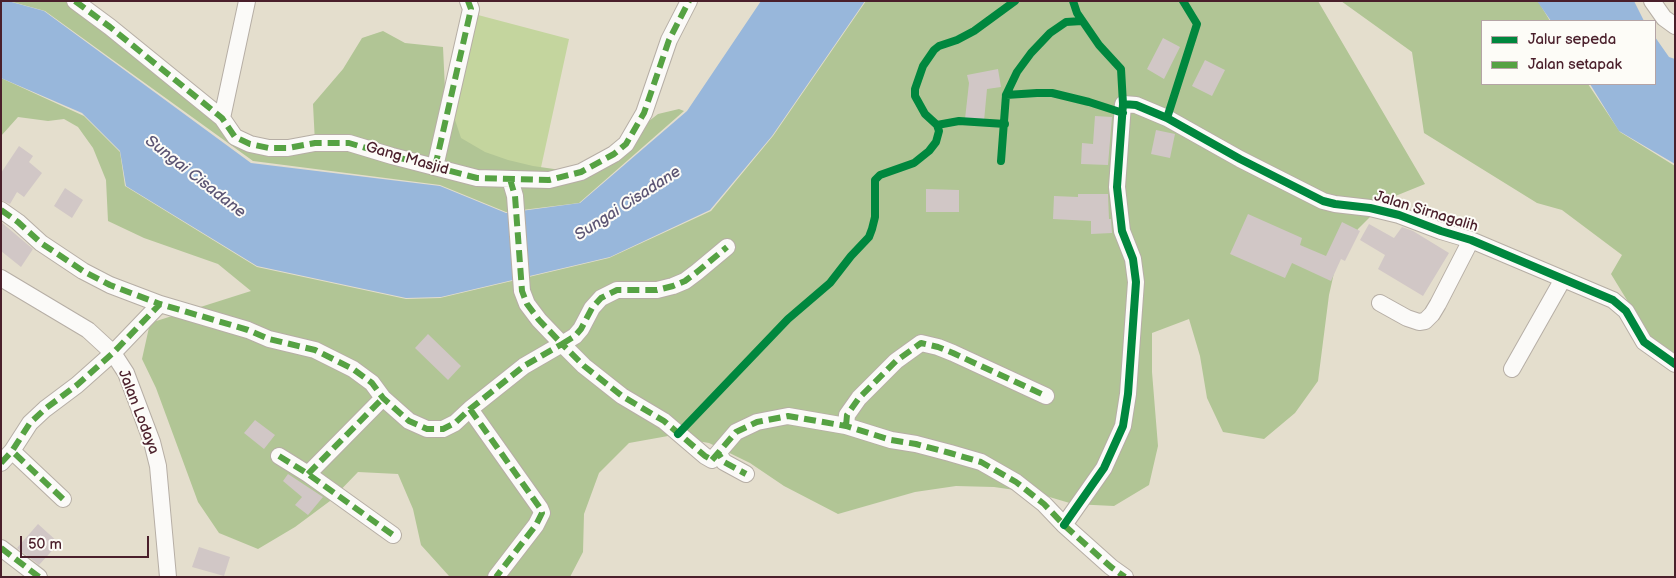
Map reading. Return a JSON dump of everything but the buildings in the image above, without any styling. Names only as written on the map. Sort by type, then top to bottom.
[{"type":"street","name":"Gang Masjid","points":[[74,1],[110,27],[222,118],[235,137],[256,145],[270,148],[288,148],[315,143],[349,142],[477,178],[549,180],[581,172],[614,154],[626,144],[644,113],[669,40],[689,1]]},
{"type":"street","points":[[222,118],[247,1]]},
{"type":"street","points":[[435,167],[471,9],[468,1]]},
{"type":"street","points":[[1652,1],[1664,18],[1675,26]]},
{"type":"street","name":"Jalan Sirnagalih","points":[[1064,525],[1104,468],[1123,426],[1128,394],[1136,282],[1133,259],[1122,230],[1117,187],[1123,104],[1136,105],[1167,118],[1240,159],[1323,201],[1370,208],[1399,215],[1440,231],[1472,240],[1613,300],[1626,311],[1644,342],[1675,364]]},
{"type":"street","points":[[510,179],[515,196],[522,291],[527,304],[584,366],[622,396],[664,421],[712,460]]},
{"type":"street","points":[[1,210],[18,222],[41,244],[83,271],[110,285],[160,304],[248,330],[268,339],[315,350],[353,369],[372,383],[383,398],[409,421],[427,429],[443,429],[455,423],[524,366],[575,336],[592,308],[601,298],[616,290],[657,290],[673,286],[685,281],[727,247]]},
{"type":"street","points":[[1380,303],[1407,318],[1425,322],[1438,304],[1472,240]]},
{"type":"street","name":"Jalan Lodaya","points":[[1,278],[88,330],[113,353],[126,373],[152,442],[158,466],[168,577]]},
{"type":"street","points":[[1512,369],[1563,279]]},
{"type":"street","points":[[63,499],[6,457],[27,428],[45,409],[77,385],[113,353],[160,304]]},
{"type":"street","points":[[846,426],[847,415],[859,398],[896,361],[922,343],[953,353],[1046,396]]},
{"type":"street","points":[[308,474],[383,398]]},
{"type":"street","points":[[470,409],[542,513],[536,525],[496,577]]},
{"type":"street","points":[[712,460],[736,432],[757,422],[788,416],[846,426],[891,440],[916,444],[981,462],[1016,482],[1044,504],[1064,525],[1125,577]]},
{"type":"street","points":[[712,460],[718,453],[724,462],[746,474]]},
{"type":"street","points":[[280,456],[393,535]]},
{"type":"street","points":[[1,548],[39,577]]},
{"type":"green space","points":[[9,1],[74,1],[250,144],[315,143],[313,104],[343,69],[362,38],[383,31],[405,43],[443,47],[445,90],[461,138],[485,152],[508,160],[533,166],[582,173],[658,114],[679,109],[684,111],[579,203],[506,212],[440,185],[253,161],[45,11]]},
{"type":"green space","points":[[866,1],[1318,1],[1425,184],[1388,199],[1358,229],[1336,264],[1329,295],[1318,381],[1295,413],[1264,439],[1223,432],[1207,398],[1200,356],[1189,319],[1152,333],[1152,372],[1158,446],[1149,485],[1114,506],[1073,504],[1036,493],[994,487],[956,486],[915,492],[838,514],[784,486],[750,463],[709,443],[668,436],[629,443],[599,473],[584,514],[583,552],[570,577],[449,576],[421,545],[413,509],[398,474],[358,472],[330,501],[295,527],[258,549],[219,533],[198,502],[156,388],[142,359],[150,323],[251,291],[218,264],[144,238],[108,221],[106,180],[93,148],[78,127],[64,119],[48,121],[18,117],[1,136],[1,78],[84,116],[120,152],[125,186],[257,267],[406,299],[440,298],[609,258],[711,211],[773,136]]},
{"type":"green space","points":[[1341,1],[1538,1],[1549,20],[1481,20],[1481,85],[1589,85],[1620,132],[1675,166],[1675,358],[1655,346],[1611,274],[1622,255],[1562,210],[1537,203],[1424,133],[1412,52]]},
{"type":"green space","points":[[478,15],[569,39],[540,172],[443,156]]},
{"type":"water","name":"Sungai Cisadane","points":[[1,1],[8,1],[44,11],[251,163],[440,186],[506,213],[580,203],[687,111],[761,1],[865,1],[772,136],[710,210],[610,257],[441,297],[406,298],[257,266],[126,186],[120,151],[82,113],[1,78]]},
{"type":"water","points":[[1537,1],[1634,1],[1644,20],[1550,20]]},
{"type":"water","points":[[1656,38],[1669,57],[1675,59],[1675,164],[1619,131],[1591,85],[1656,85]]},
{"type":"marked path","points":[[75,1],[222,118],[235,137],[250,144],[269,148],[288,148],[315,143],[349,143],[477,178],[549,180],[581,172],[614,154],[626,144],[644,113],[669,40],[689,1]]},
{"type":"marked path","points":[[435,167],[471,9],[468,1]]},
{"type":"marked path","points":[[510,179],[515,196],[522,291],[527,304],[539,320],[562,344],[575,336],[581,329],[592,308],[601,298],[617,290],[657,290],[673,286],[685,281],[727,247]]},
{"type":"marked path","points":[[1,210],[18,222],[41,243],[83,271],[110,285],[160,304]]},
{"type":"marked path","points":[[63,499],[12,451],[30,423],[113,353],[160,304],[248,330],[269,339],[315,350],[353,369],[372,383],[383,398],[409,421],[427,429],[443,429],[455,423],[524,366],[562,344],[584,366],[622,396],[664,421],[712,460]]},
{"type":"marked path","points":[[846,426],[847,415],[859,398],[896,361],[921,343],[953,353],[1046,396]]},
{"type":"marked path","points":[[308,474],[383,398]]},
{"type":"marked path","points":[[470,409],[542,513],[536,525],[496,577]]},
{"type":"marked path","points":[[712,460],[736,432],[757,422],[788,416],[846,426],[891,440],[950,453],[981,462],[1016,482],[1044,504],[1064,525],[1125,577]]},
{"type":"marked path","points":[[1,463],[12,451]]},
{"type":"marked path","points":[[714,458],[718,453],[724,462],[746,474]]},
{"type":"marked path","points":[[279,456],[308,474],[393,535]]},
{"type":"marked path","points":[[1,548],[39,577]]},
{"type":"cycle path","points":[[678,434],[788,319],[830,283],[869,237],[875,217],[875,180],[880,175],[914,163],[929,151],[936,142],[939,131],[937,125],[925,114],[915,96],[915,89],[923,66],[934,50],[974,31],[1015,1]]},
{"type":"cycle path","points":[[1064,525],[1104,468],[1123,426],[1128,394],[1136,282],[1133,259],[1122,231],[1117,187],[1123,104],[1121,69],[1099,45],[1077,13],[1073,1]]},
{"type":"cycle path","points":[[1167,118],[1197,24],[1183,1]]},
{"type":"cycle path","points":[[1082,21],[1066,22],[1050,33],[1031,53],[1017,72],[1006,95],[1052,93],[1123,113]]},
{"type":"cycle path","points":[[1001,161],[1006,95]]},
{"type":"cycle path","points":[[1123,104],[1136,105],[1167,118],[1240,159],[1323,201],[1370,208],[1399,215],[1471,240],[1613,300],[1626,311],[1644,342],[1675,364]]},
{"type":"cycle path","points":[[937,125],[959,121],[1005,124]]}]
